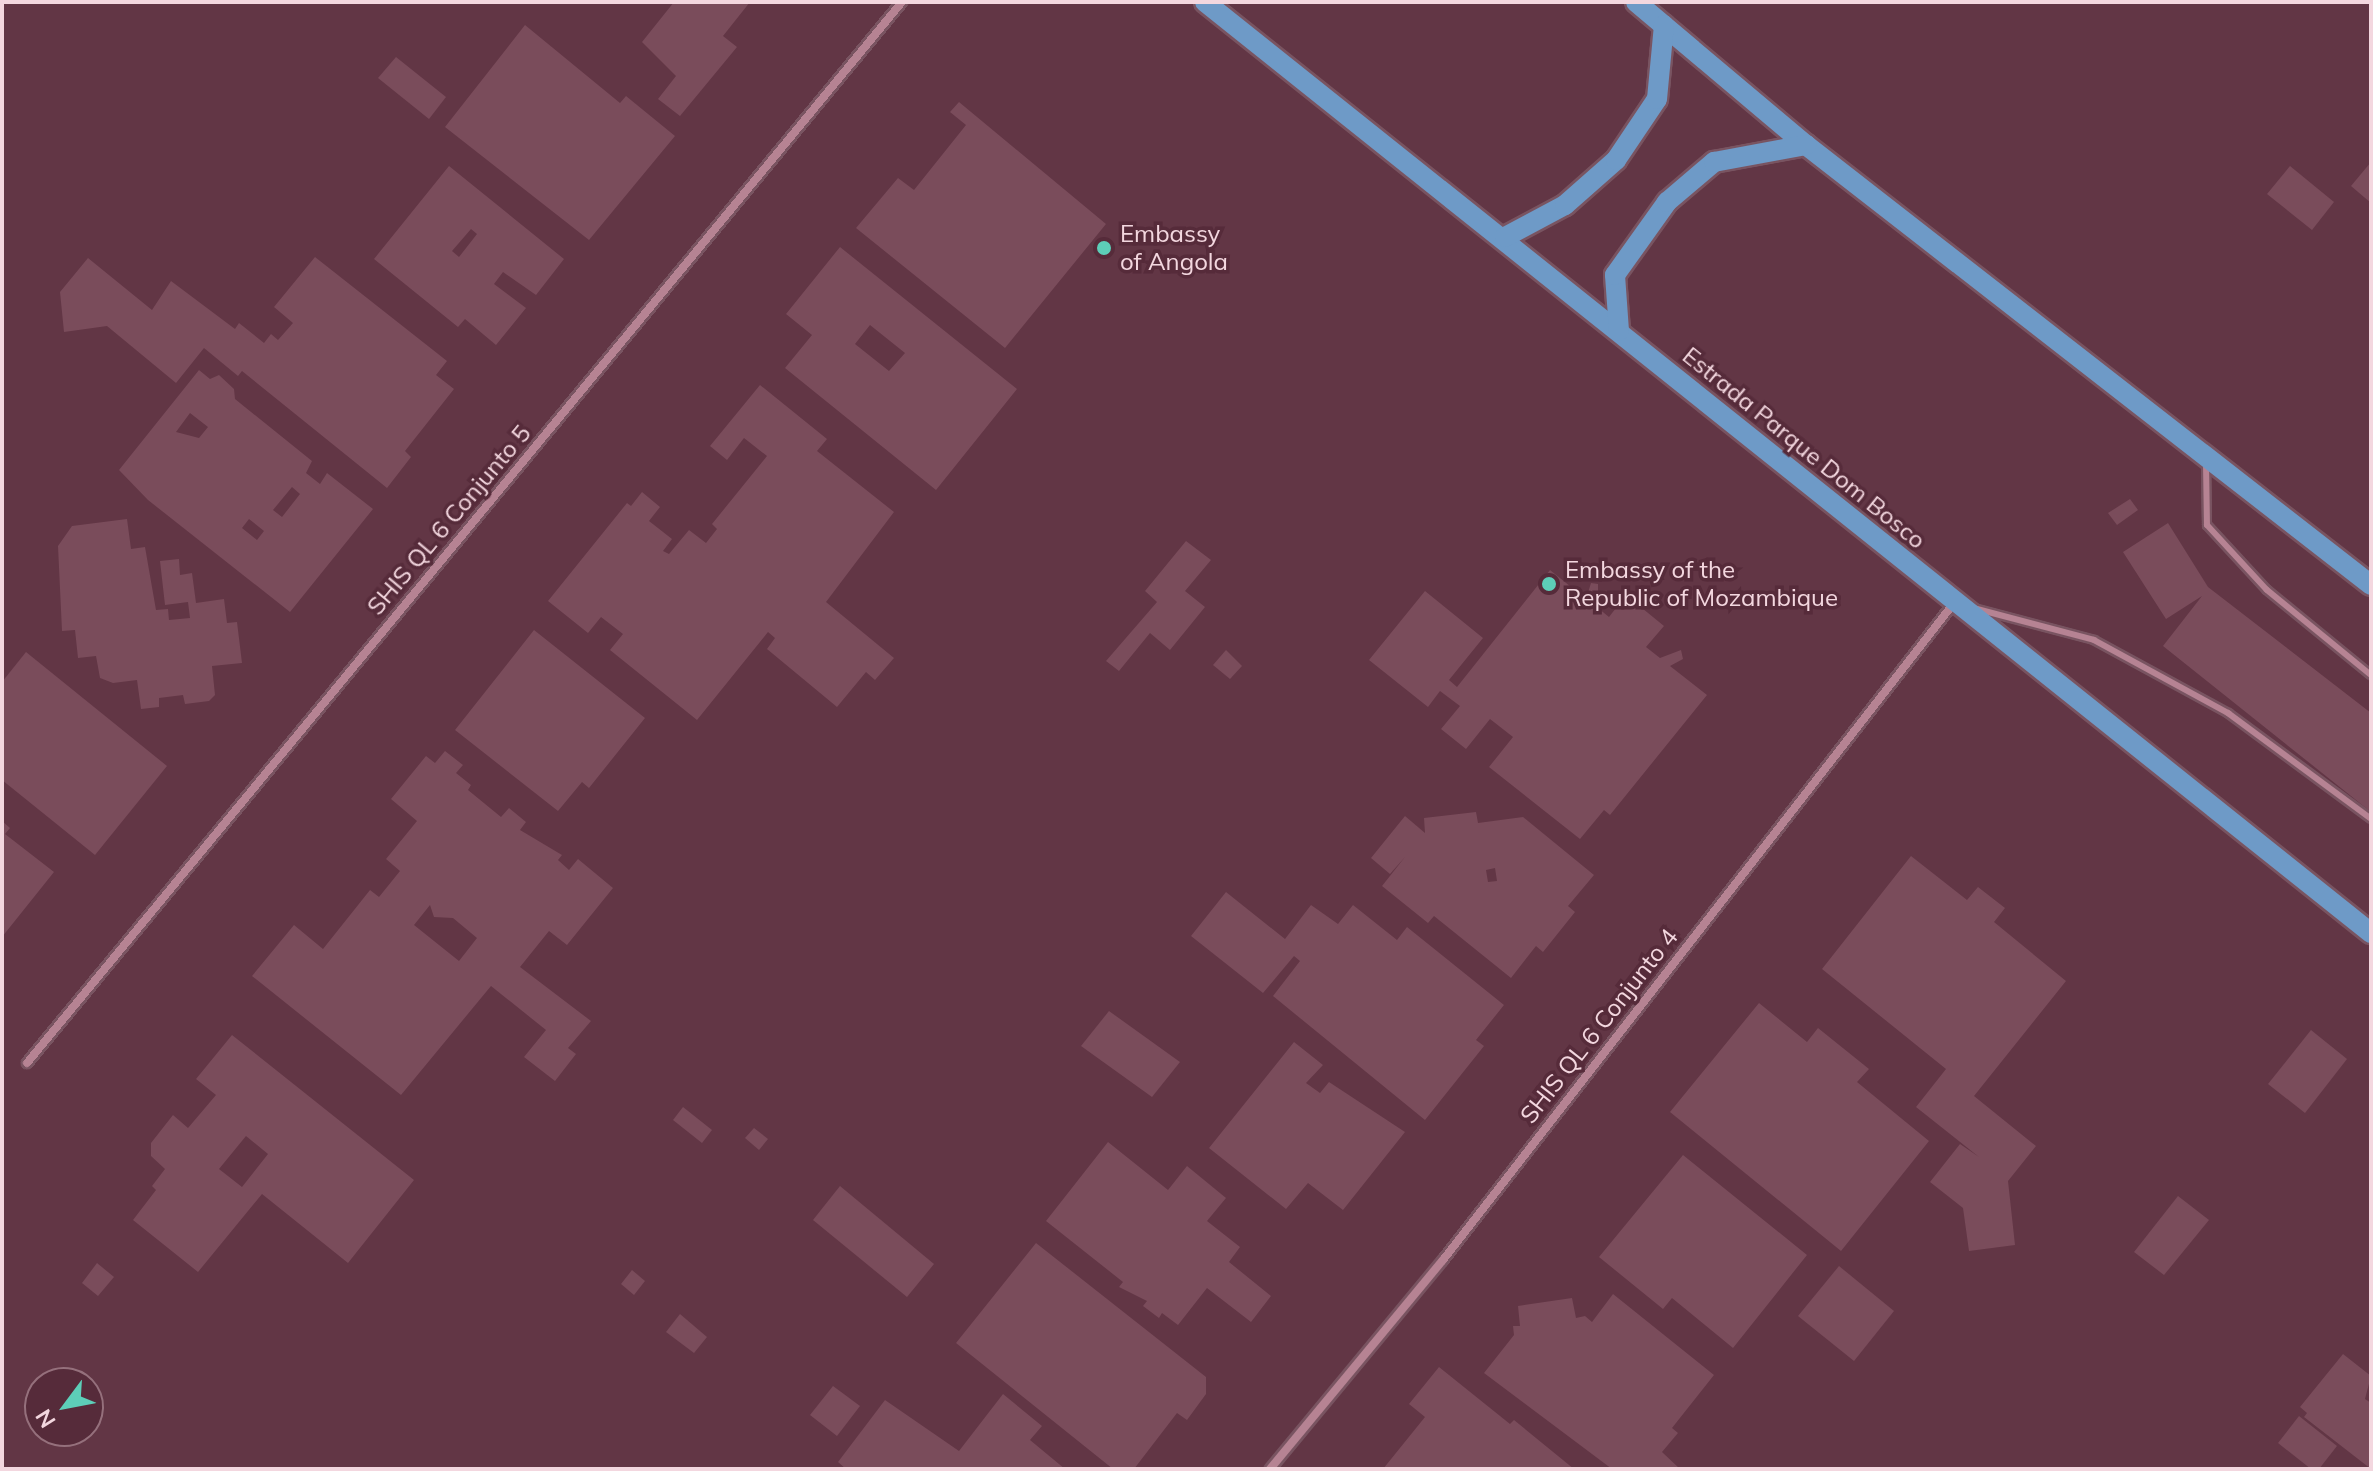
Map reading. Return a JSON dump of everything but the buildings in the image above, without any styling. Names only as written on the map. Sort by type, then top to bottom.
[{"type":"main road","name":"Estrada Parque Dom Bosco","points":[[1205,2],[1505,237],[1954,603],[2371,933]]},
{"type":"main road","points":[[1636,2],[1806,145],[2371,585]]},
{"type":"main road","points":[[1505,237],[1565,205],[1616,160],[1657,99],[1664,25]]},
{"type":"main road","points":[[1619,331],[1615,275],[1667,202],[1714,162],[1806,145]]},
{"type":"street","name":"SHIS QL 6 Conjunto 5","points":[[27,1063],[902,2]]},
{"type":"street","name":"SHIS QL 6 Conjunto 4","points":[[1270,1469],[1443,1260],[1954,603]]},
{"type":"lane","points":[[2205,454],[2207,525],[2267,590],[2371,675]]},
{"type":"lane","points":[[1954,603],[2094,640],[2228,713],[2371,819]]},
{"type":"place","name":"Embassy of Angola","points":[[1104,248]]},
{"type":"place","name":"Embassy of the Republic of Mozambique","points":[[1549,584]]}]
